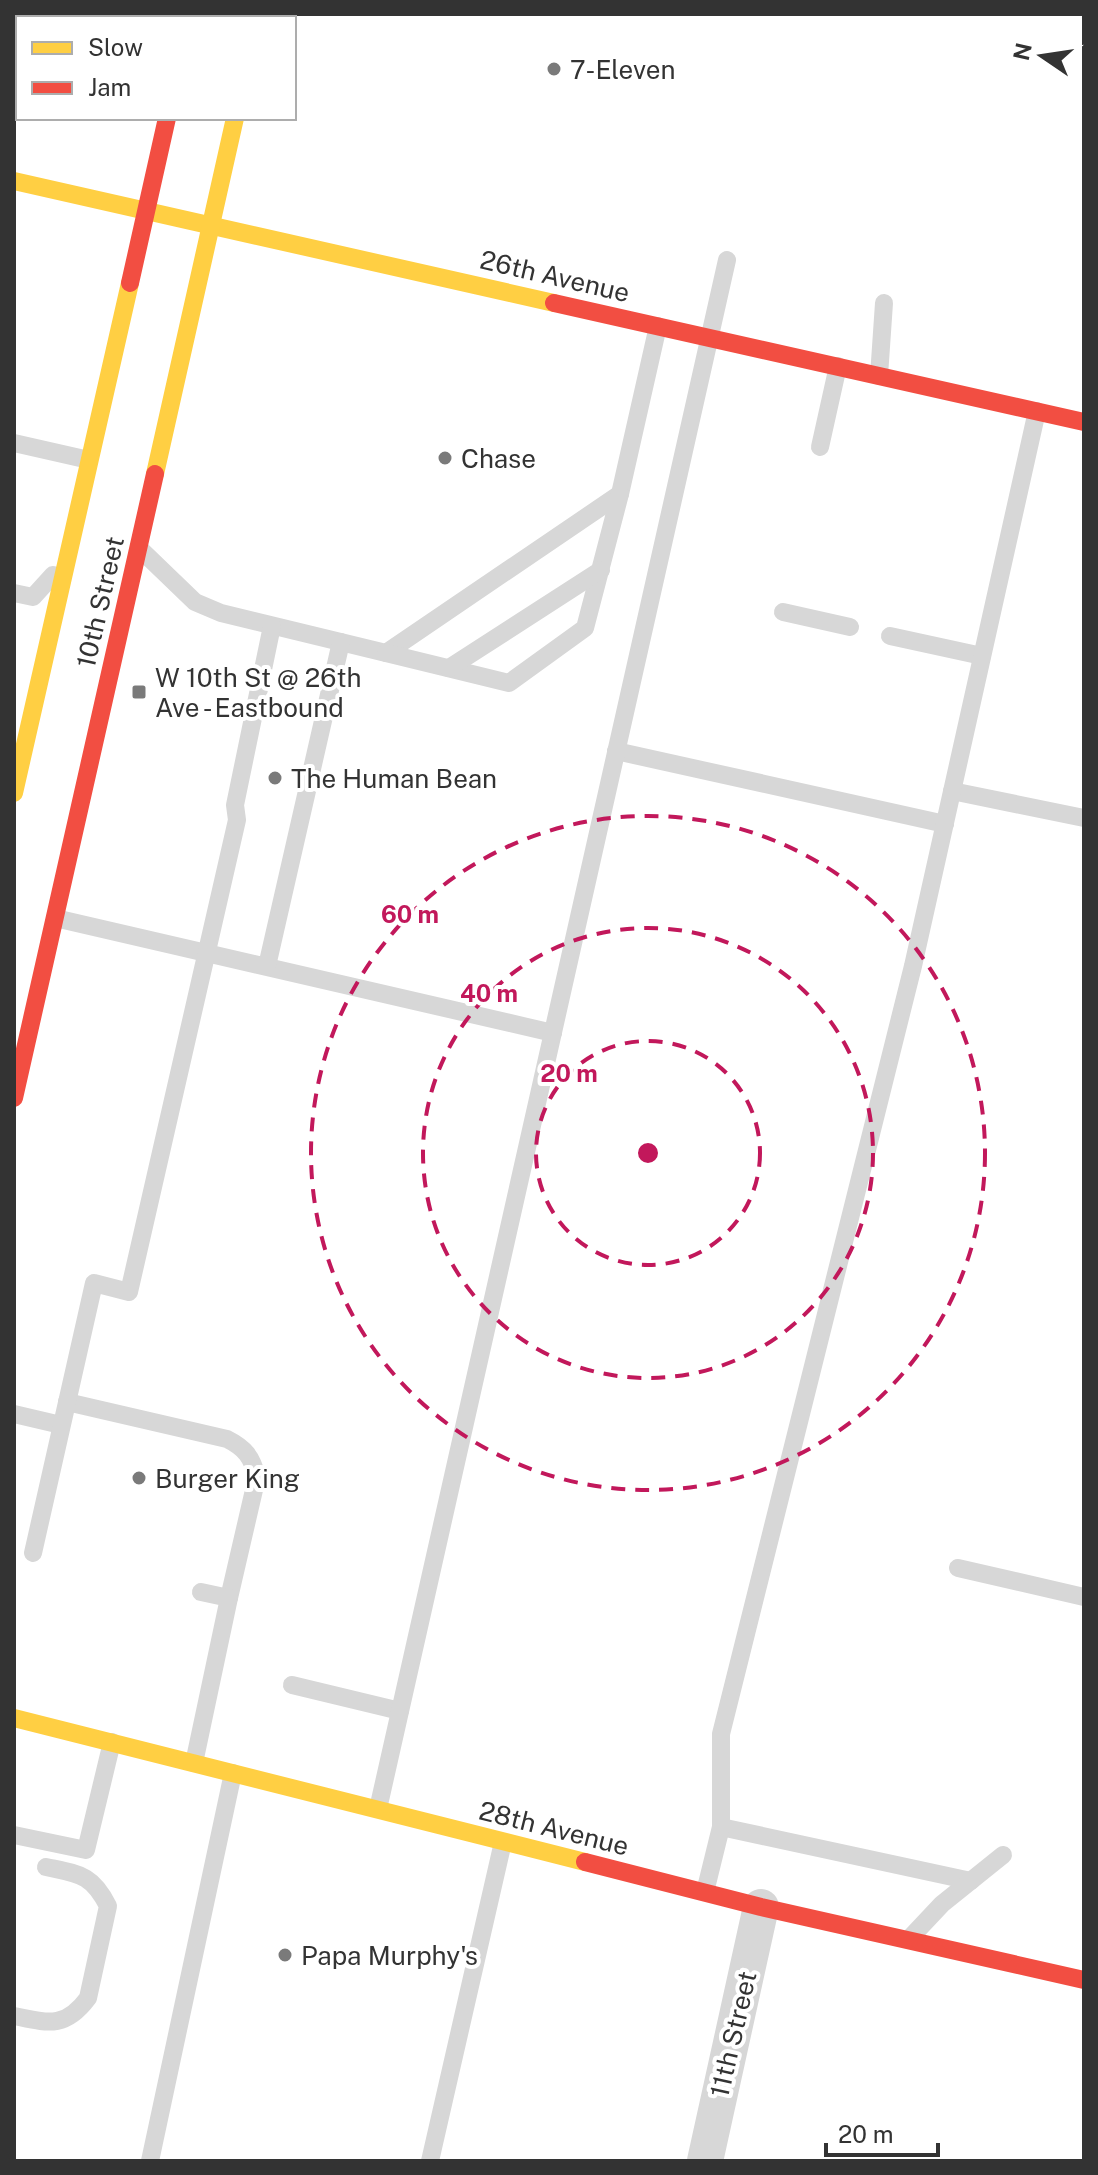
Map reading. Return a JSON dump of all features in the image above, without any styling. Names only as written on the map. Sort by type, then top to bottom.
[{"type":"street","name":"10th Street","points":[[15,783],[167,120]]},
{"type":"street","name":"10th Street","points":[[14,1098],[235,120]]},
{"type":"street","name":"26th Avenue","points":[[14,181],[1084,422]]},
{"type":"street","name":"28th Avenue","points":[[14,1718],[761,1907],[1084,1980]]},
{"type":"street","name":"11th Street","points":[[705,2161],[761,1907]]},
{"type":"lane","points":[[378,1809],[727,260]]},
{"type":"lane","points":[[879,376],[884,303]]},
{"type":"lane","points":[[140,549],[195,602],[221,613],[509,683],[585,628],[620,494],[658,326]]},
{"type":"lane","points":[[820,447],[838,366]]},
{"type":"lane","points":[[705,1892],[721,1827],[721,1734],[913,966],[1037,411]]},
{"type":"lane","points":[[14,443],[89,460]]},
{"type":"lane","points":[[386,653],[620,494]]},
{"type":"lane","points":[[14,593],[33,597],[66,561]]},
{"type":"lane","points":[[449,668],[601,570]]},
{"type":"lane","points":[[783,612],[850,627]]},
{"type":"lane","points":[[33,1553],[94,1283],[129,1292],[237,820],[235,805],[272,626]]},
{"type":"lane","points":[[890,636],[982,656]]},
{"type":"lane","points":[[267,966],[341,642]]},
{"type":"lane","points":[[616,751],[945,824]]},
{"type":"lane","points":[[952,791],[1084,818]]},
{"type":"lane","points":[[55,918],[553,1033]]},
{"type":"lane","points":[[67,1402],[227,1439],[243,1447],[253,1461],[257,1477],[194,1763]]},
{"type":"lane","points":[[14,1414],[61,1425]]},
{"type":"lane","points":[[958,1568],[1084,1597]]},
{"type":"lane","points":[[201,1592],[229,1598]]},
{"type":"lane","points":[[292,1685],[400,1711]]},
{"type":"lane","points":[[14,1835],[86,1850],[112,1742]]},
{"type":"lane","points":[[150,2161],[233,1773]]},
{"type":"lane","points":[[721,1827],[971,1881]]},
{"type":"lane","points":[[430,2161],[503,1842]]},
{"type":"lane","points":[[909,1940],[942,1904],[1003,1855]]},
{"type":"lane","points":[[14,2016],[47,2023],[63,2020],[79,2010],[88,1998],[108,1906],[92,1881],[81,1874],[46,1867]]},
{"type":"traffic: slow","points":[[155,474],[235,120]]},
{"type":"traffic: slow","points":[[14,181],[554,303]]},
{"type":"traffic: slow","points":[[14,793],[130,283]]},
{"type":"traffic: slow","points":[[14,1718],[585,1862]]},
{"type":"traffic: jam","points":[[130,283],[167,120]]},
{"type":"traffic: jam","points":[[554,303],[1084,422]]},
{"type":"traffic: jam","points":[[14,1098],[155,474]]},
{"type":"traffic: jam","points":[[585,1862],[761,1907],[1084,1980]]},
{"type":"place","name":"7-Eleven","points":[[554,69]]},
{"type":"place","name":"Chase","points":[[445,458]]},
{"type":"place","name":"W 10th St @ 26th Ave - Eastbound","points":[[139,692]]},
{"type":"place","name":"The Human Bean","points":[[275,778]]},
{"type":"place","name":"Burger King","points":[[139,1478]]},
{"type":"place","name":"Papa Murphy's","points":[[285,1955]]}]
